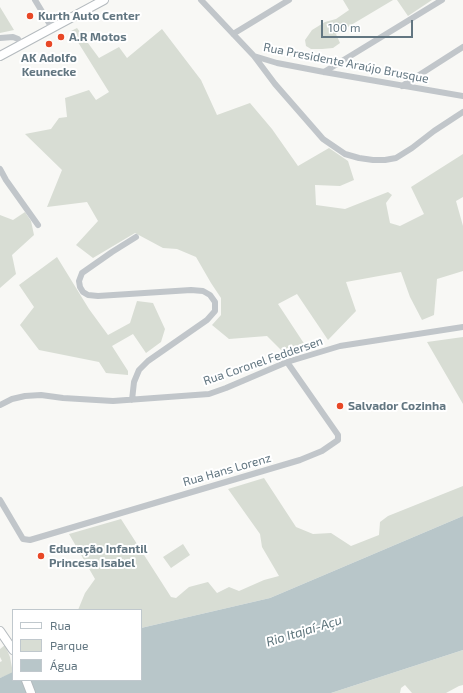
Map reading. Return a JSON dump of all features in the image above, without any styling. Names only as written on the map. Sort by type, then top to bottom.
[{"type":"main road","points":[[0,56],[102,0]]},
{"type":"main road","points":[[0,631],[12,649]]},
{"type":"main road","points":[[26,681],[31,693]]},
{"type":"street","points":[[35,0],[52,28]]},
{"type":"street","name":"Rua Presidente Araújo Brusque","points":[[201,0],[254,56],[277,63],[324,72],[463,96]]},
{"type":"street","points":[[234,34],[289,0]]},
{"type":"street","points":[[324,72],[442,0]]},
{"type":"street","points":[[0,38],[13,37],[18,39],[21,44]]},
{"type":"street","points":[[402,86],[463,47]]},
{"type":"street","points":[[254,56],[275,84],[323,139],[345,154],[359,158],[373,160],[396,158],[463,112]]},
{"type":"street","points":[[0,169],[6,180],[38,225]]},
{"type":"street","points":[[132,400],[134,382],[139,370],[148,360],[207,320],[215,311],[215,302],[210,295],[203,291],[191,290],[98,296],[88,295],[83,292],[79,281],[82,273],[112,252],[136,238]]},
{"type":"street","name":"Rua Coronel Feddersen","points":[[0,405],[12,399],[41,395],[113,402],[209,394],[287,362],[340,346],[463,327]]},
{"type":"street","name":"Rua Hans Lorenz","points":[[0,500],[23,538],[30,540],[300,460],[322,450],[338,440],[338,435],[287,362]]},
{"type":"green space","points":[[343,0],[393,0],[336,34],[340,43],[333,48],[311,49],[306,46],[305,40],[312,30],[325,22],[336,19],[349,10]]},
{"type":"green space","points":[[397,0],[432,0],[408,16]]},
{"type":"green space","points":[[0,7],[14,30],[0,33]]},
{"type":"green space","points":[[77,28],[99,58],[119,47],[127,58],[162,29],[201,80],[217,115],[250,103],[272,129],[298,166],[329,148],[348,161],[354,180],[340,186],[315,185],[316,205],[345,209],[388,192],[392,195],[386,203],[390,223],[400,226],[424,214],[411,187],[463,154],[463,197],[456,201],[463,226],[463,271],[437,279],[434,315],[422,320],[410,297],[401,272],[346,282],[356,311],[328,340],[297,294],[278,304],[307,348],[287,356],[267,336],[229,339],[212,325],[221,315],[221,298],[196,257],[177,249],[163,248],[135,233],[93,258],[76,245],[98,221],[87,202],[47,207],[62,170],[25,134],[51,129],[59,118],[67,117],[65,98],[89,90],[96,100],[109,92],[71,31]]},
{"type":"green space","points":[[25,212],[31,221],[34,235],[12,255],[16,274],[0,288],[0,215],[13,220]]},
{"type":"green space","points":[[57,257],[89,309],[108,335],[130,323],[137,301],[153,303],[165,329],[161,342],[146,353],[133,334],[112,346],[128,371],[128,375],[106,373],[99,362],[39,350],[20,325],[34,307],[19,285]]},
{"type":"green space","points":[[463,337],[463,404],[427,342]]},
{"type":"green space","points":[[264,478],[296,527],[313,534],[331,533],[351,546],[379,535],[380,522],[388,516],[463,486],[463,516],[270,598],[142,628],[142,609],[78,609],[85,593],[95,579],[69,534],[121,519],[171,597],[176,598],[189,587],[208,582],[217,593],[229,587],[239,591],[264,580],[279,576],[262,547],[260,534],[228,489]]},
{"type":"green space","points":[[183,544],[190,555],[171,568],[163,557]]},
{"type":"green space","points":[[5,645],[10,657],[12,673],[0,678],[0,662],[2,661],[0,657],[0,649]]},
{"type":"green space","points":[[463,650],[463,685],[446,693],[412,693],[405,685],[401,688],[400,693],[331,693]]},
{"type":"water","name":"Rio Itajaí-Açu","points":[[463,516],[463,650],[331,693],[0,693],[0,678],[12,672],[12,681],[142,681],[142,628],[270,598]]},
{"type":"place","name":"Kurth Auto Center","points":[[30,16]]},
{"type":"place","name":"A.R Motos","points":[[61,37]]},
{"type":"place","name":"AK Adolfo Keunecke","points":[[49,44]]},
{"type":"place","name":"Salvador Cozinha","points":[[340,406]]},
{"type":"place","name":"Educação Infantil Princesa Isabel","points":[[41,556]]}]
